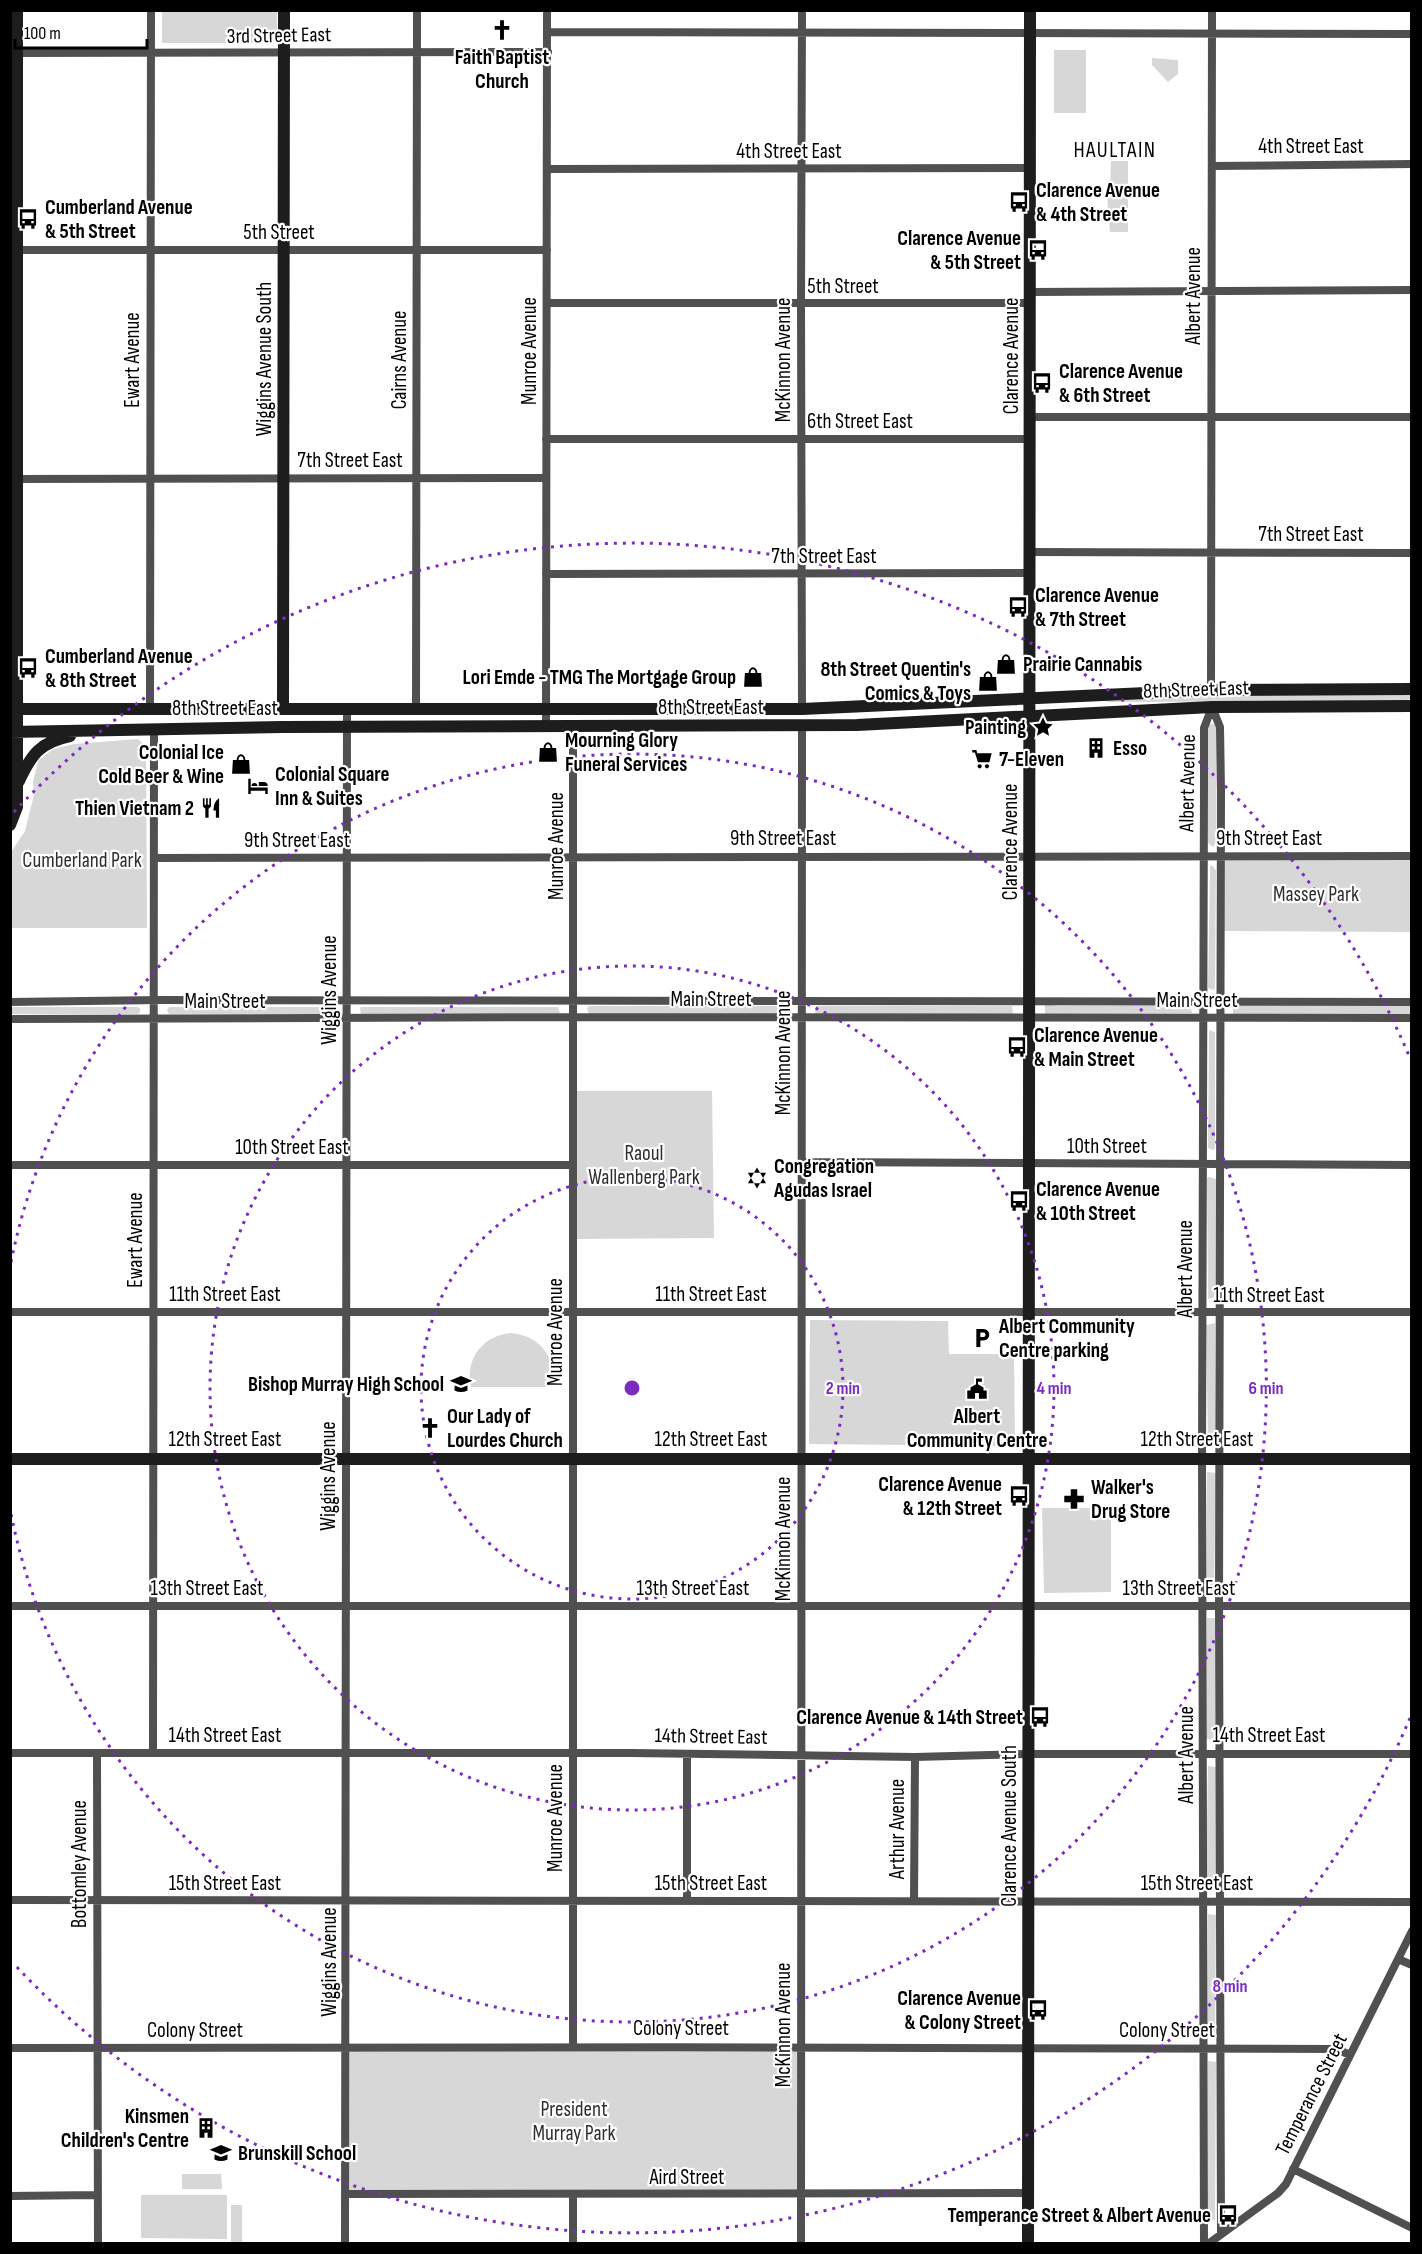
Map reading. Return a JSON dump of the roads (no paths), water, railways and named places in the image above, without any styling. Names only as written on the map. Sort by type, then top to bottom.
[{"type":"main road","points":[[10,825],[17,807],[14,732],[13,479],[14,53],[17,10]]},
{"type":"main road","name":"Wiggins Avenue South","points":[[283,708],[284,10]]},
{"type":"main road","name":"Clarence Avenue","points":[[1029,1458],[1030,10]]},
{"type":"main road","name":"8th Street East","points":[[14,709],[802,709],[1211,690],[1412,689]]},
{"type":"main road","name":"8th Street East","points":[[14,732],[93,732],[154,728],[802,726],[891,724],[1212,707],[1412,706]]},
{"type":"main road","points":[[17,785],[28,762],[41,747],[58,739],[93,732]]},
{"type":"main road","name":"Clarence Avenue South","points":[[1028,2244],[1029,1458]]},
{"type":"main road","name":"12th Street East","points":[[10,1459],[1412,1459]]},
{"type":"street","name":"Ewart Avenue","points":[[150,709],[151,10]]},
{"type":"street","name":"Cairns Avenue","points":[[416,709],[417,10]]},
{"type":"street","name":"Munroe Avenue","points":[[546,727],[547,10]]},
{"type":"street","name":"McKinnon Avenue","points":[[802,10],[802,709]]},
{"type":"street","name":"Albert Avenue","points":[[1211,690],[1212,10]]},
{"type":"street","points":[[547,32],[1412,34]]},
{"type":"street","name":"3rd Street East","points":[[14,53],[548,52]]},
{"type":"street","name":"4th Street East","points":[[1212,166],[1412,164]]},
{"type":"street","name":"4th Street East","points":[[548,169],[1030,168]]},
{"type":"street","name":"5th Street","points":[[14,250],[547,250]]},
{"type":"street","name":"5th Street","points":[[547,303],[801,304],[1211,290],[1412,290]]},
{"type":"street","points":[[1030,417],[1412,417]]},
{"type":"street","name":"6th Street East","points":[[546,439],[1030,439]]},
{"type":"street","name":"7th Street East","points":[[13,479],[546,478]]},
{"type":"street","name":"7th Street East","points":[[1029,552],[1412,552]]},
{"type":"street","name":"7th Street East","points":[[546,574],[1029,573]]},
{"type":"street","name":"Albert Avenue","points":[[1206,2244],[1203,2048],[1202,1458],[1204,728],[1212,707]]},
{"type":"street","name":"Albert Avenue","points":[[1212,707],[1221,727],[1219,1606],[1221,2233]]},
{"type":"street","name":"Wiggins Avenue","points":[[345,2244],[347,2194],[347,709]]},
{"type":"street","name":"McKinnon Avenue","points":[[801,2244],[802,726]]},
{"type":"street","name":"Munroe Avenue","points":[[573,727],[573,2046]]},
{"type":"street","name":"Ewart Avenue","points":[[153,1753],[154,728]]},
{"type":"street","name":"9th Street East","points":[[154,858],[1412,856]]},
{"type":"street","name":"Main Street","points":[[10,1002],[153,1000],[1412,1002]]},
{"type":"street","name":"Main Street","points":[[10,1018],[1412,1018]]},
{"type":"street","name":"10th Street","points":[[802,1162],[1412,1165]]},
{"type":"street","name":"10th Street East","points":[[10,1165],[573,1165]]},
{"type":"street","name":"11th Street East","points":[[10,1312],[1412,1312]]},
{"type":"street","name":"13th Street East","points":[[10,1606],[1412,1606]]},
{"type":"street","name":"14th Street East","points":[[10,1753],[687,1754],[915,1757],[1028,1754],[1412,1754]]},
{"type":"street","name":"Bottomley Avenue","points":[[97,1754],[98,2244]]},
{"type":"street","points":[[687,1754],[687,1901]]},
{"type":"street","name":"Arthur Avenue","points":[[915,1757],[915,1900]]},
{"type":"street","name":"15th Street East","points":[[10,1900],[1412,1902]]},
{"type":"street","name":"Temperance Street","points":[[1206,2244],[1278,2193],[1286,2184],[1412,1931]]},
{"type":"street","points":[[1398,1959],[1412,1965]]},
{"type":"street","name":"Colony Street","points":[[10,2048],[573,2046],[1220,2048],[1336,2049],[1350,2055]]},
{"type":"street","points":[[1293,2169],[1412,2228]]},
{"type":"street","name":"Aird Street","points":[[347,2194],[1028,2193]]},
{"type":"street","points":[[10,2196],[98,2195]]},
{"type":"street","points":[[573,2195],[573,2244]]},
{"type":"place","name":"Faith Baptist Church","points":[[502,30]]},
{"type":"place","name":"Clarence Avenue & 4th Street","points":[[1019,202]]},
{"type":"place","name":"Cumberland Avenue & 5th Street","points":[[28,219]]},
{"type":"place","name":"Clarence Avenue & 5th Street","points":[[1038,250]]},
{"type":"place","name":"Clarence Avenue & 6th Street","points":[[1042,383]]},
{"type":"place","name":"Clarence Avenue & 7th Street","points":[[1018,607]]},
{"type":"place","name":"Prairie Cannabis","points":[[1006,664]]},
{"type":"place","name":"Cumberland Avenue & 8th Street","points":[[28,668]]},
{"type":"place","name":"Lori Emde - TMG The Mortgage Group","points":[[753,677]]},
{"type":"place","name":"8th Street Quentin's Comics & Toys","points":[[988,681]]},
{"type":"place","name":"Painting","points":[[1043,727]]},
{"type":"place","name":"Esso","points":[[1096,748]]},
{"type":"place","name":"Mourning Glory Funeral Services","points":[[548,752]]},
{"type":"place","name":"7-Eleven","points":[[982,759]]},
{"type":"place","name":"Colonial Ice Cold Beer & Wine","points":[[241,764]]},
{"type":"place","name":"Colonial Square Inn & Suites","points":[[258,786]]},
{"type":"place","name":"Thien Vietnam 2","points":[[211,808]]},
{"type":"place","name":"Clarence Avenue & Main Street","points":[[1017,1047]]},
{"type":"place","name":"Congregation Agudas Israel","points":[[757,1178]]},
{"type":"place","name":"Clarence Avenue & 10th Street","points":[[1019,1201]]},
{"type":"place","name":"Albert Community Centre parking","points":[[982,1338]]},
{"type":"place","name":"Bishop Murray High School","points":[[461,1384]]},
{"type":"place","name":"Albert Community Centre","points":[[977,1389]]},
{"type":"place","name":"Our Lady of Lourdes Church","points":[[430,1428]]},
{"type":"place","name":"Clarence Avenue & 12th Street","points":[[1019,1496]]},
{"type":"place","name":"Walker's Drug Store","points":[[1074,1499]]},
{"type":"place","name":"Clarence Avenue & 14th Street","points":[[1040,1717]]},
{"type":"place","name":"Clarence Avenue & Colony Street","points":[[1038,2010]]},
{"type":"place","name":"Kinsmen Children's Centre","points":[[206,2128]]},
{"type":"place","name":"Brunskill School","points":[[221,2153]]},
{"type":"place","name":"Temperance Street & Albert Avenue","points":[[1228,2215]]},
{"type":"district","name":"HAULTAIN","points":[[1115,149]]},
{"type":"park label","name":"Cumberland Park","points":[[82,860]]},
{"type":"park label","name":"Massey Park","points":[[1316,894]]},
{"type":"park label","name":"Raoul Wallenberg Park","points":[[644,1165]]},
{"type":"park label","name":"President Murray Park","points":[[574,2121]]}]
